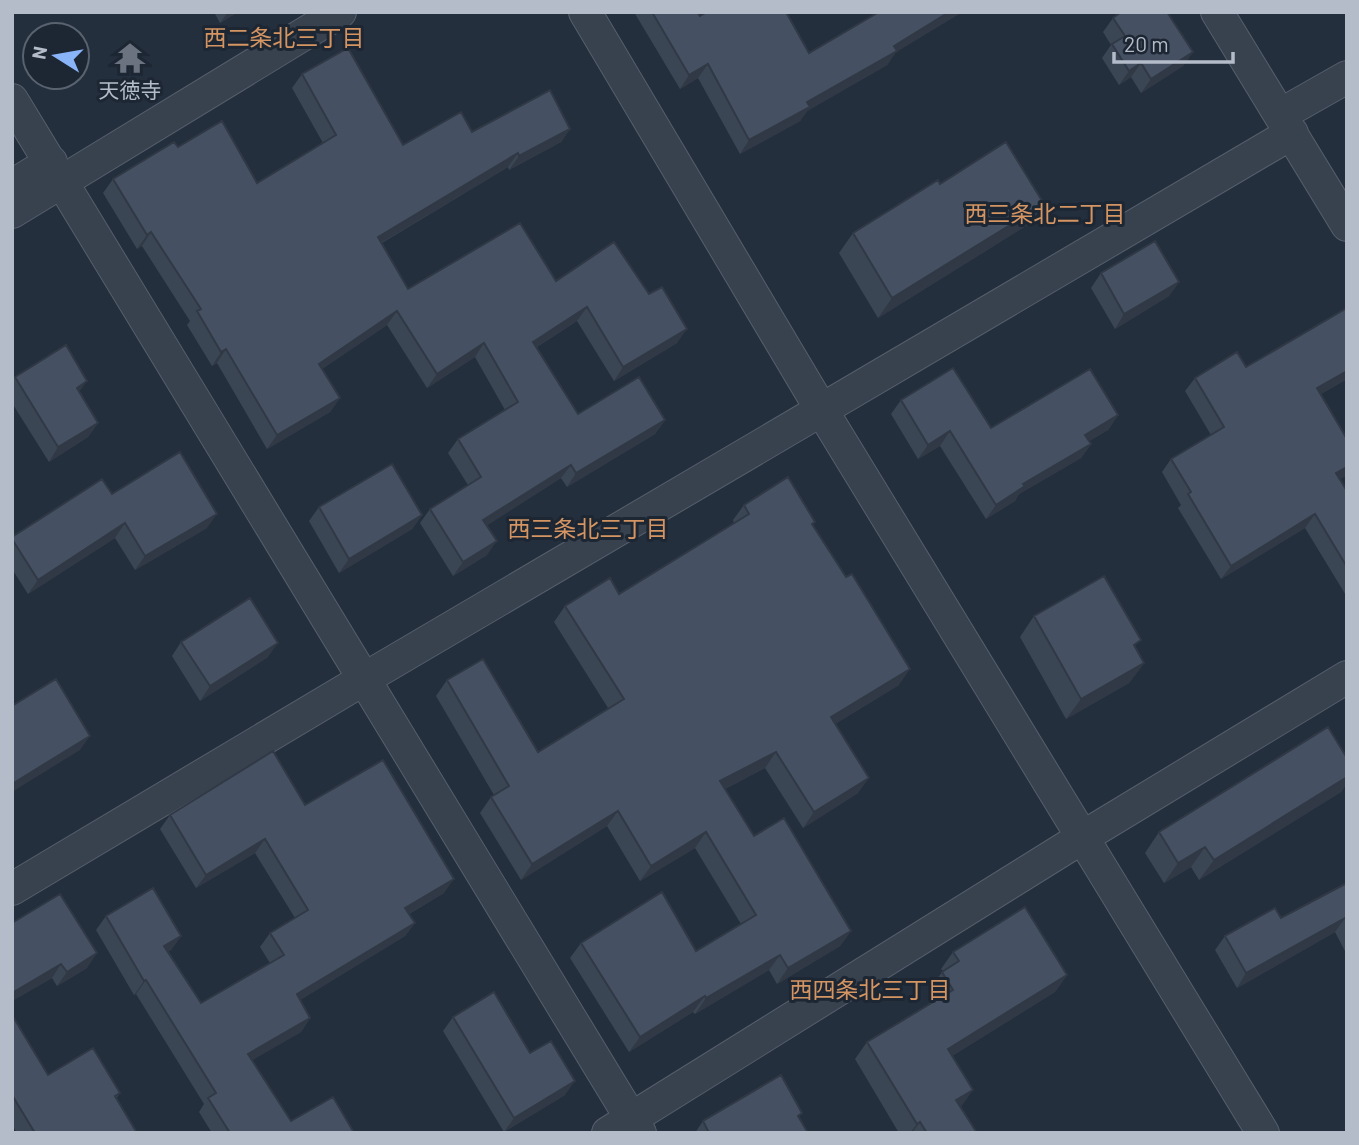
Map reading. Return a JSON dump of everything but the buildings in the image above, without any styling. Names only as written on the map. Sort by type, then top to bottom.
[{"type":"street","points":[[12,186],[57,171],[340,12]]},
{"type":"street","points":[[585,12],[821,409],[1263,1133]]},
{"type":"street","points":[[1217,12],[1347,225]]},
{"type":"street","points":[[12,889],[821,409],[1286,124],[1347,77]]},
{"type":"street","points":[[12,100],[364,679],[627,1128],[1083,837],[1347,677]]},
{"type":"street","points":[[12,212],[57,171]]},
{"type":"place","name":"天徳寺","points":[[130,58]]},
{"type":"district","name":"西二条北三丁目","points":[[284,38]]},
{"type":"district","name":"西三条北二丁目","points":[[1045,214]]},
{"type":"district","name":"西三条北三丁目","points":[[588,529]]},
{"type":"district","name":"西四条北三丁目","points":[[870,990]]}]
